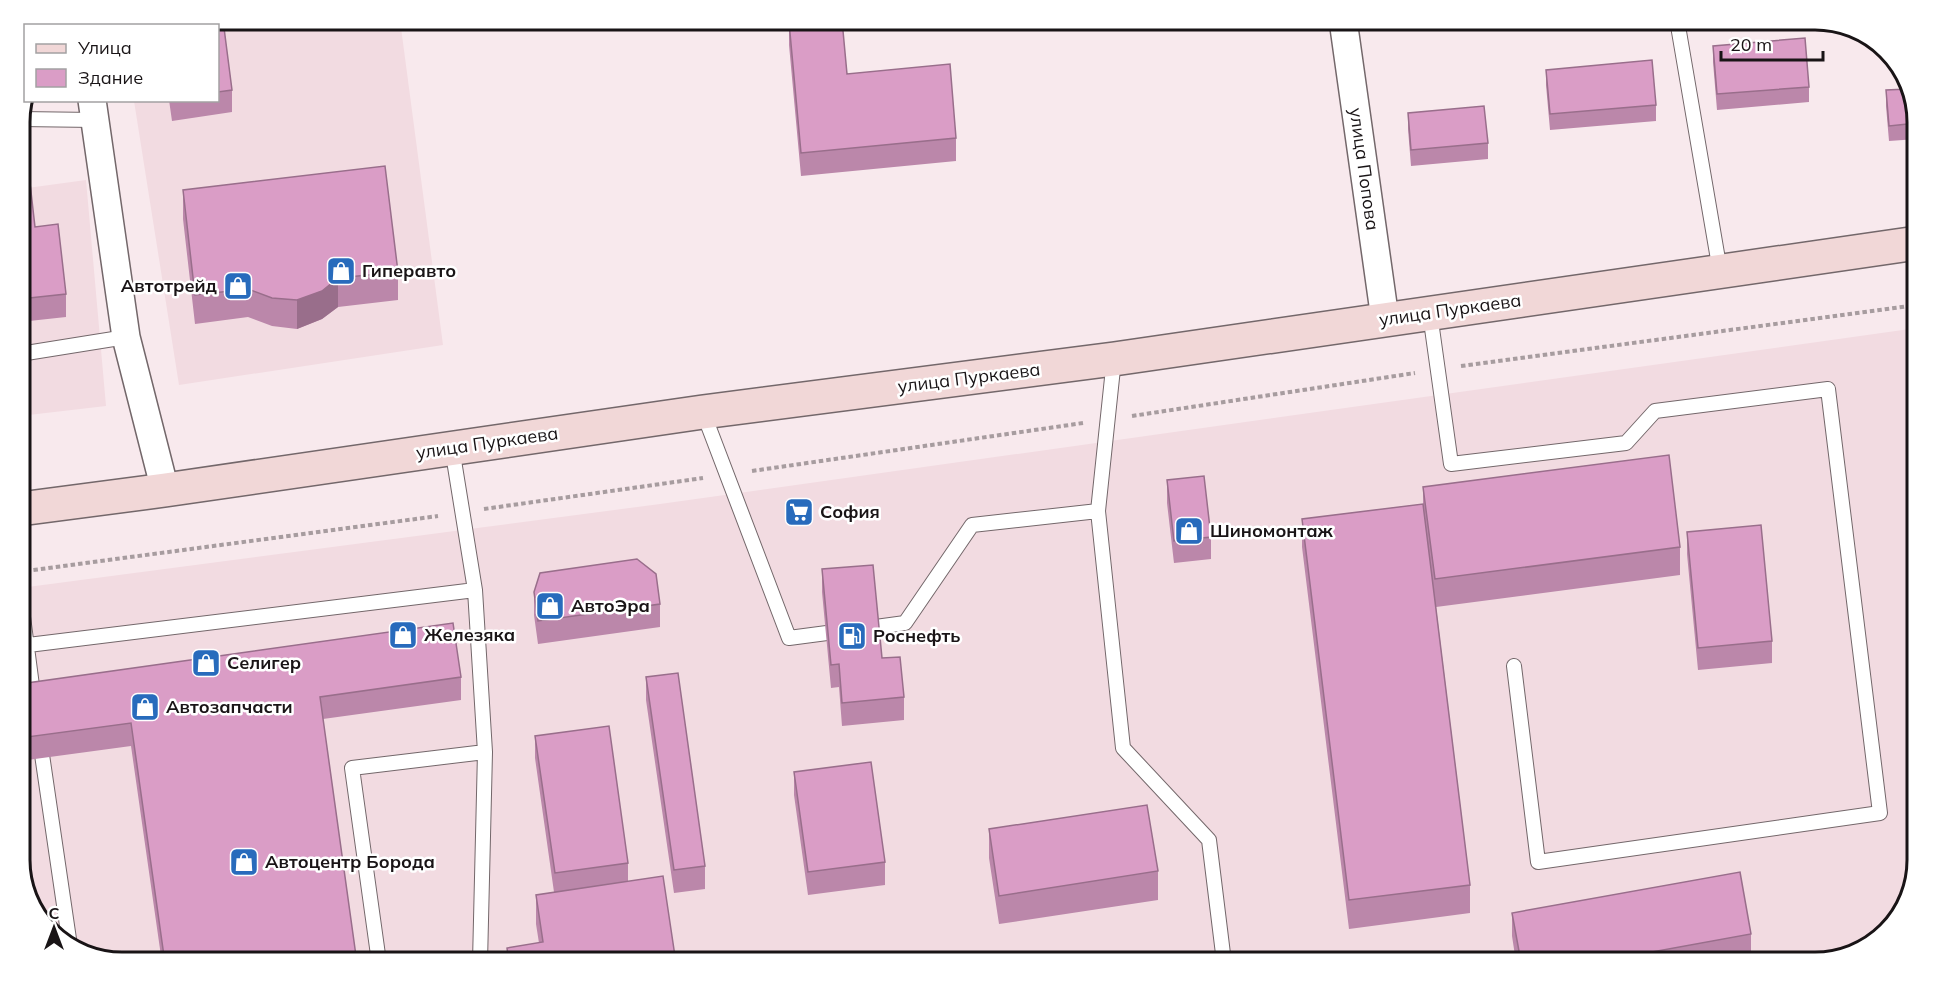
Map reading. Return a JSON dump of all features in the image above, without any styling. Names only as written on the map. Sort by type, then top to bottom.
[{"type":"main road","name":"улица Пуркаева","points":[[30,508],[703,412],[1114,359],[1907,244]]},
{"type":"street","name":"улица Попова","points":[[1344,30],[1385,319]]},
{"type":"street","points":[[93,110],[126,337],[165,490]]},
{"type":"lane","points":[[1679,30],[1720,271]]},
{"type":"lane","points":[[30,118],[93,110]]},
{"type":"lane","points":[[1430,313],[1452,464],[1626,443],[1655,411],[1828,389],[1880,813],[1538,862],[1514,666]]},
{"type":"lane","points":[[30,352],[126,337]]},
{"type":"lane","points":[[1114,359],[1098,511],[1123,748],[1209,840],[1223,952]]},
{"type":"lane","points":[[703,412],[789,638],[905,623],[972,525],[1098,511]]},
{"type":"lane","points":[[452,448],[475,590],[485,752],[480,952]]},
{"type":"lane","points":[[30,644],[475,590]]},
{"type":"lane","points":[[30,682],[68,934]]},
{"type":"lane","points":[[377,952],[352,768],[485,752]]},
{"type":"path","points":[[30,570],[462,512],[1108,420],[1496,360],[1907,306]]},
{"type":"shaded area","points":[[219,30],[401,30],[443,345],[179,385],[134,102],[219,102]]},
{"type":"shaded area","points":[[86,180],[106,406],[30,415],[30,188]]},
{"type":"shaded area","points":[[1907,329],[1907,860],[1902,889],[1891,911],[1876,929],[1856,942],[1839,949],[1815,952],[122,952],[98,949],[81,942],[61,929],[46,911],[35,889],[30,866],[30,587],[660,504]]},
{"type":"building","points":[[219,30],[224,30],[232,90],[219,92]]},
{"type":"building","points":[[790,30],[843,30],[847,74],[950,64],[956,138],[801,153]]},
{"type":"building","points":[[1805,38],[1809,87],[1717,94],[1713,46]]},
{"type":"building","points":[[1652,60],[1656,105],[1550,114],[1546,70]]},
{"type":"building","points":[[1900,89],[1907,124],[1889,126],[1886,90]]},
{"type":"building","points":[[1484,106],[1488,143],[1411,150],[1408,113]]},
{"type":"building","points":[[385,166],[398,272],[338,278],[322,291],[297,300],[272,298],[248,289],[195,295],[183,190]]},
{"type":"building","points":[[30,183],[35,227],[58,224],[66,294],[30,298]]},
{"type":"building","points":[[1669,455],[1680,547],[1435,579],[1423,487]]},
{"type":"building","points":[[1204,476],[1211,537],[1174,541],[1167,480]]},
{"type":"building","points":[[1423,504],[1470,885],[1349,900],[1302,519]]},
{"type":"building","points":[[1761,525],[1772,641],[1698,648],[1687,532]]},
{"type":"building","points":[[637,559],[656,574],[660,604],[538,621],[534,592],[540,573]]},
{"type":"building","name":"Роснефть","points":[[873,565],[882,658],[900,657],[904,697],[842,703],[839,664],[831,665],[822,569]]},
{"type":"building","name":"Автоцентр Борода","points":[[453,623],[461,677],[320,697],[355,952],[163,952],[131,723],[30,737],[30,683]]},
{"type":"building","points":[[678,673],[705,866],[674,870],[646,677]]},
{"type":"building","points":[[609,726],[628,863],[555,873],[535,736]]},
{"type":"building","points":[[871,762],[885,862],[808,872],[794,772]]},
{"type":"building","points":[[1147,805],[1158,871],[999,896],[989,829]]},
{"type":"building","points":[[1740,872],[1751,934],[1652,952],[1519,952],[1512,913]]},
{"type":"building","points":[[663,876],[674,952],[508,952],[507,948],[543,942],[536,895]]},
{"type":"place","name":"Гиперавто","points":[[341,271]]},
{"type":"place","name":"Автотрейд","points":[[238,286]]},
{"type":"place","name":"София","points":[[799,512]]},
{"type":"place","name":"Шиномонтаж","points":[[1189,531]]},
{"type":"place","name":"АвтоЭра","points":[[550,606]]},
{"type":"place","name":"Железяка","points":[[403,635]]},
{"type":"place","name":"Роснефть","points":[[852,636]]},
{"type":"place","name":"Селигер","points":[[206,663]]},
{"type":"place","name":"Автозапчасти","points":[[145,707]]},
{"type":"place","name":"Автоцентр Борода","points":[[244,862]]}]
